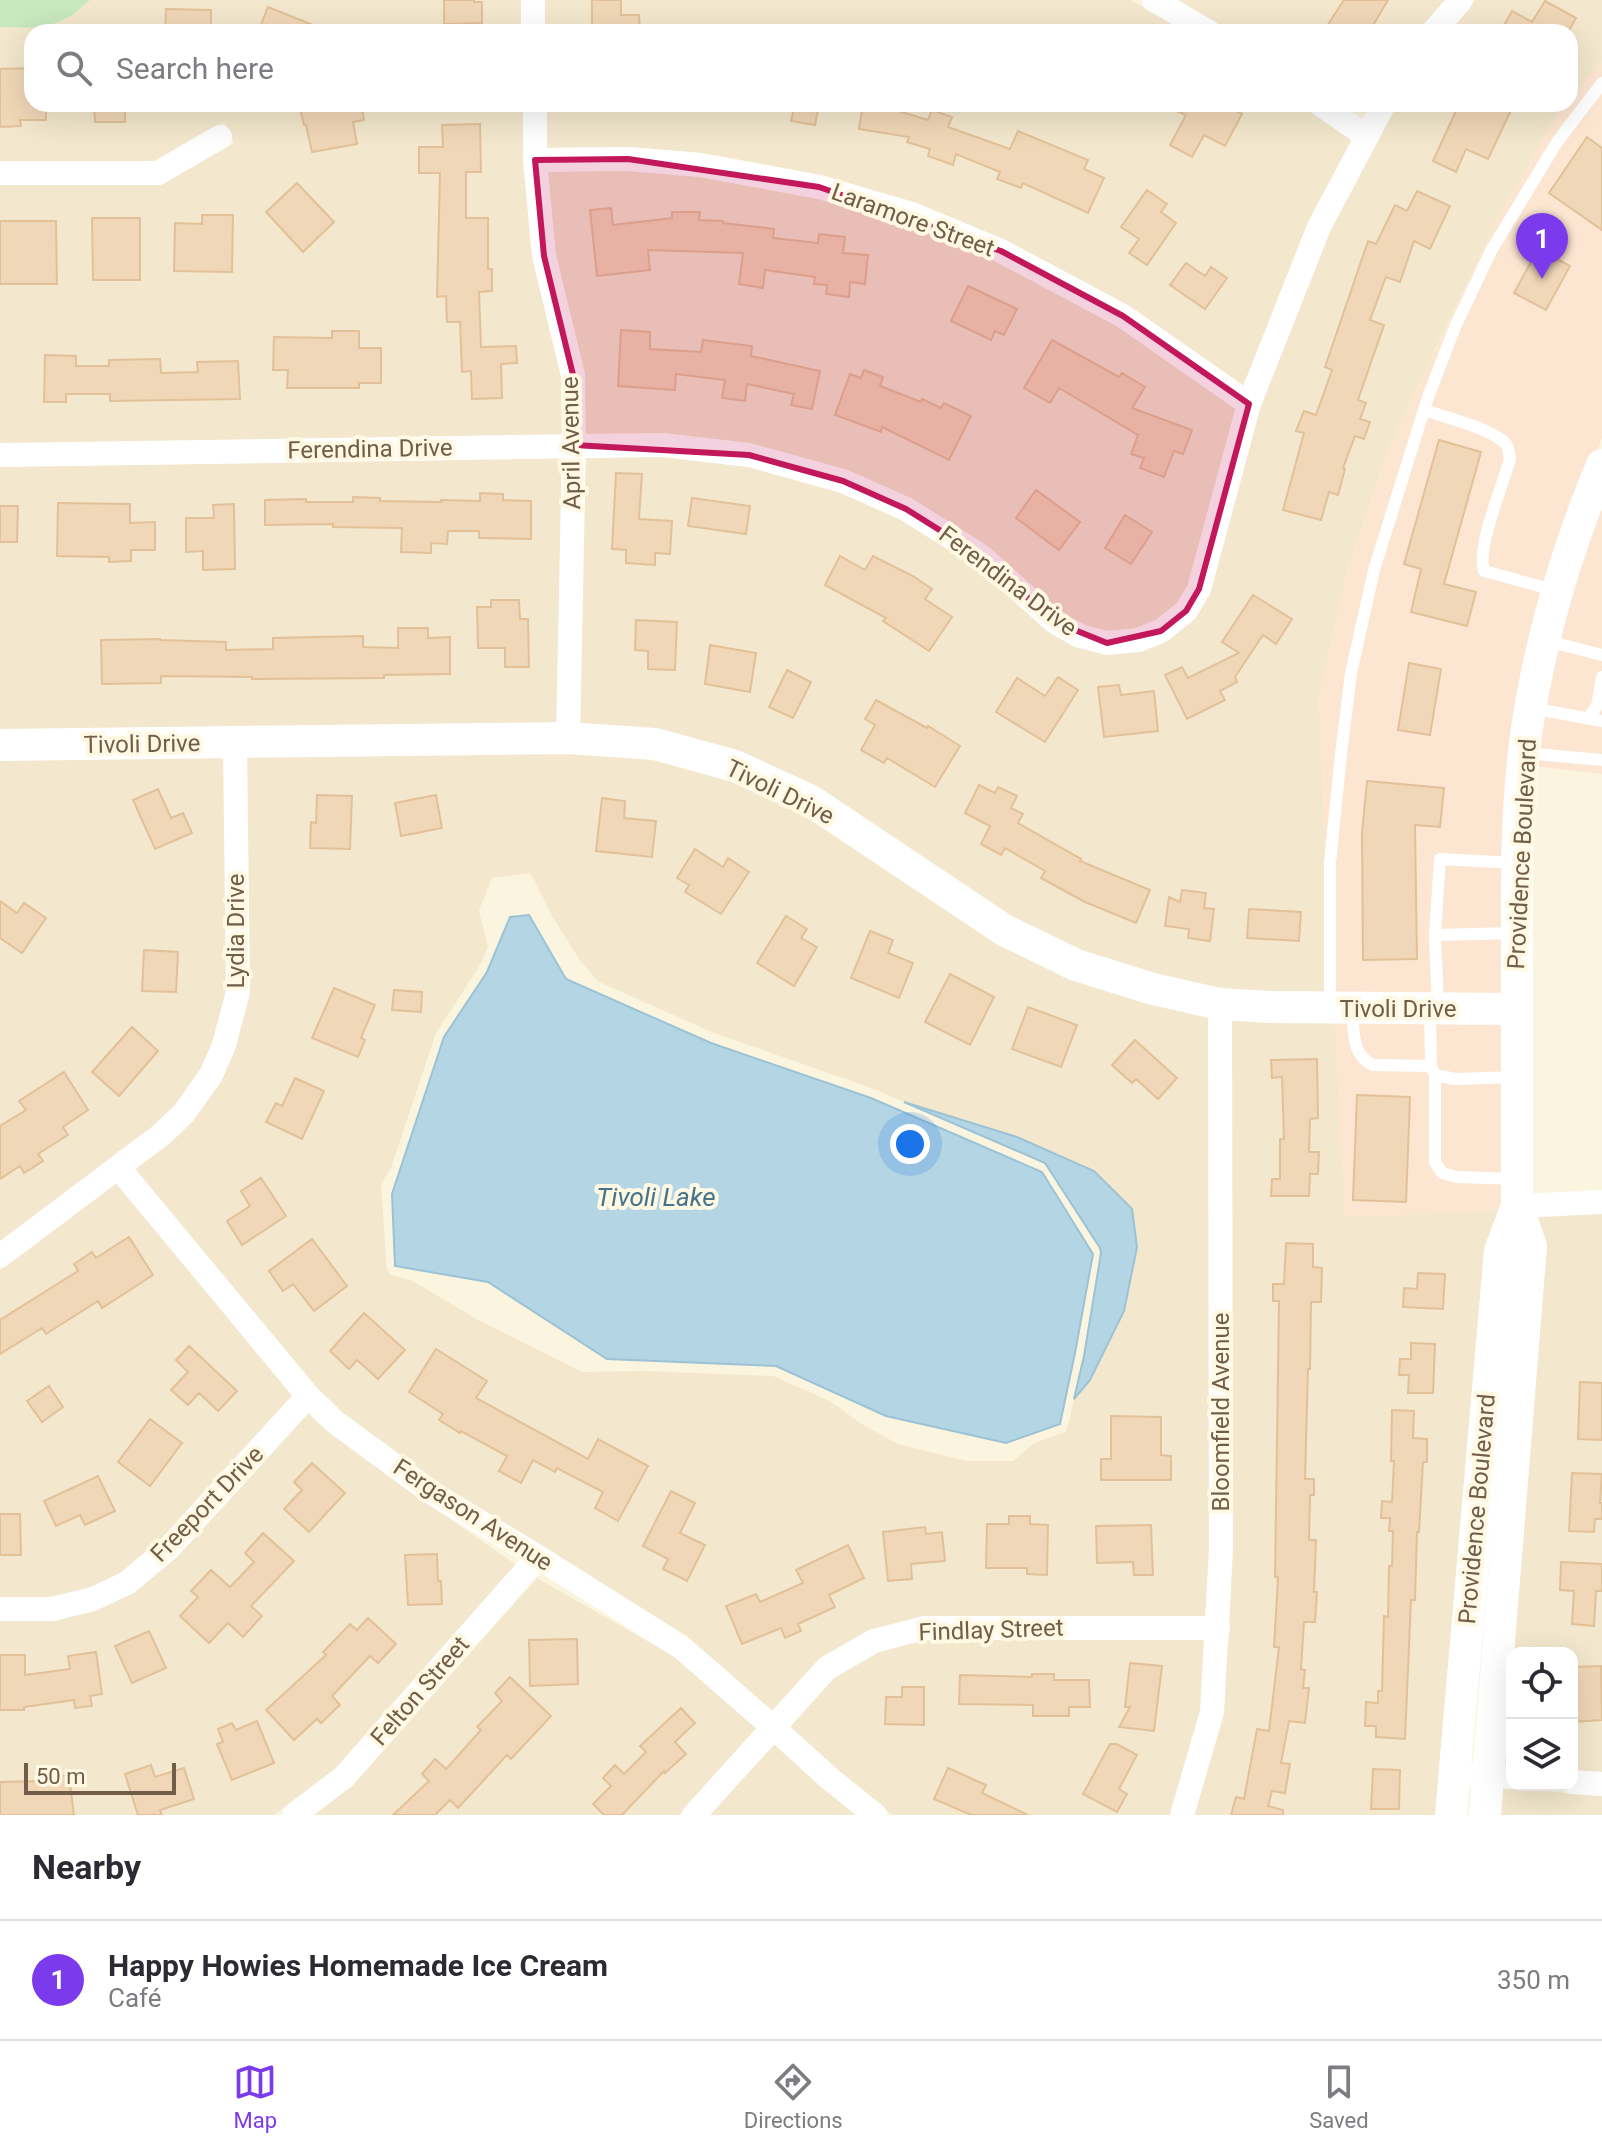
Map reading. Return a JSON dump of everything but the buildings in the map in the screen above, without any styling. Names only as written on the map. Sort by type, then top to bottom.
[{"type":"main road","name":"Providence Boulevard","points":[[1485,1815],[1500,1776],[1531,1246],[1517,1193],[1517,863],[1524,753],[1545,640],[1558,591],[1580,518],[1600,477]]},
{"type":"main road","name":"Tivoli Drive","points":[[0,745],[568,738],[655,744],[735,766],[811,801],[1004,930],[1076,965],[1153,989],[1220,1004],[1341,1009],[1517,1009]]},
{"type":"main road","name":"Providence Boulevard","points":[[1451,1815],[1500,1251],[1517,1193]]},
{"type":"street","points":[[533,0],[533,24]]},
{"type":"street","points":[[1154,0],[1195,24]]},
{"type":"street","points":[[1440,24],[1461,0]]},
{"type":"street","name":"April Avenue","points":[[535,112],[535,160],[544,256],[573,375],[568,738]]},
{"type":"street","points":[[1332,112],[1366,136]]},
{"type":"street","name":"Ferendina Drive","points":[[0,455],[663,445],[749,455],[843,481],[906,509],[981,556],[1055,622],[1080,636],[1107,643],[1138,640],[1161,631],[1186,611],[1199,589],[1249,404],[1319,227],[1380,112]]},
{"type":"street","points":[[0,173],[158,173],[220,137]]},
{"type":"street","name":"Laramore Street","points":[[535,160],[628,159],[700,165],[819,187],[912,214],[1001,251],[1123,316],[1249,404]]},
{"type":"street","name":"Lydia Drive","points":[[0,1256],[161,1135],[184,1113],[211,1075],[224,1045],[238,992],[235,743]]},
{"type":"street","name":"Bloomfield Avenue","points":[[1182,1815],[1212,1712],[1218,1628],[1221,1549],[1220,1004]]},
{"type":"street","name":"Fergason Avenue","points":[[118,1167],[308,1396],[335,1422],[432,1493],[681,1647],[875,1815]]},
{"type":"street","points":[[1517,1193],[1602,1202]]},
{"type":"street","name":"Freeport Drive","points":[[0,1609],[52,1609],[93,1599],[127,1583],[169,1548],[308,1396]]},
{"type":"street","name":"Felton Street","points":[[294,1815],[344,1777],[538,1557]]},
{"type":"street","name":"Findlay Street","points":[[694,1815],[827,1668],[874,1641],[924,1628],[1218,1628]]},
{"type":"street","points":[[1454,1775],[1500,1776]]},
{"type":"street","points":[[1578,1782],[1602,1784]]},
{"type":"lane","points":[[1517,1077],[1455,1079],[1433,1071],[1373,1065],[1364,1061],[1341,1009],[1330,863],[1351,673],[1374,570],[1424,410],[1455,327],[1491,251],[1557,142],[1602,83]]},
{"type":"lane","points":[[1424,410],[1503,441],[1509,451],[1508,465],[1481,558],[1484,571],[1558,591]]},
{"type":"lane","points":[[1545,640],[1602,655]]},
{"type":"lane","points":[[1588,718],[1597,706],[1602,677]]},
{"type":"lane","points":[[1531,708],[1602,721]]},
{"type":"lane","points":[[1524,753],[1602,760]]},
{"type":"lane","points":[[1517,863],[1440,859],[1435,935],[1433,1071],[1435,1162],[1442,1173],[1517,1193]]},
{"type":"lane","points":[[1435,935],[1517,933]]},
{"type":"highlighted area","points":[[628,159],[819,187],[1001,251],[1123,316],[1249,404],[1199,589],[1186,611],[1161,631],[1107,643],[1055,622],[981,556],[906,509],[843,481],[749,455],[574,445],[573,375],[544,256],[535,160]]},
{"type":"shaded area","points":[[90,0],[522,0],[523,24],[54,24],[71,16]]},
{"type":"shaded area","points":[[543,0],[1130,0],[1173,24],[544,24]]},
{"type":"shaded area","points":[[1177,0],[1446,0],[1426,24],[1218,24]]},
{"type":"shaded area","points":[[1475,0],[1602,0],[1602,62],[1578,88],[1578,24],[1455,24]]},
{"type":"shaded area","points":[[0,27],[24,28],[24,112],[525,112],[563,377],[563,434],[0,444],[0,185],[163,183],[234,143],[225,122],[156,161],[0,161]]},
{"type":"shaded area","points":[[1602,62],[1602,438],[1571,514],[1506,997],[1332,997],[1319,697],[1349,564],[1387,453],[1498,218],[1558,112],[1578,112],[1578,88]]},
{"type":"shaded area","points":[[545,112],[1312,112],[1352,140],[1245,387],[1127,306],[1005,240],[915,203],[822,175],[702,153],[628,147],[545,148]]},
{"type":"shaded area","points":[[1393,112],[1559,112],[1498,218],[1387,453],[1349,564],[1319,697],[1332,997],[1221,992],[1080,954],[1009,919],[816,791],[578,727],[584,457],[663,457],[747,466],[840,492],[902,520],[975,565],[1049,632],[1075,647],[1108,654],[1167,641],[1328,232]]},
{"type":"shaded area","points":[[628,170],[699,177],[817,198],[909,225],[998,261],[1118,327],[1237,410],[1190,583],[1178,603],[1156,620],[1136,629],[1108,631],[1083,625],[1060,612],[912,499],[665,433],[584,434],[554,254],[547,172]]},
{"type":"shaded area","points":[[563,458],[558,726],[0,733],[0,467]]},
{"type":"shaded area","points":[[1602,493],[1602,774],[1534,766],[1561,616]]},
{"type":"shaded area","points":[[568,750],[654,755],[732,777],[806,812],[1001,941],[1209,1014],[1211,1549],[1208,1616],[921,1616],[773,1712],[438,1483],[341,1412],[315,1387],[134,1169],[219,1082],[245,754]],"holes":[[[530,873],[581,962],[599,982],[714,1033],[904,1102],[1017,1137],[1094,1171],[1132,1209],[1090,1380],[1074,1399],[1065,1432],[1034,1443],[1013,1461],[967,1461],[898,1444],[860,1423],[830,1401],[773,1376],[582,1372],[480,1321],[411,1280],[391,1275],[387,1270],[381,1185],[391,1168],[436,1033],[479,967],[488,947],[479,911],[492,878]]]},
{"type":"shaded area","points":[[224,755],[227,991],[215,1041],[202,1068],[176,1105],[155,1126],[0,1242],[0,757]]},
{"type":"shaded area","points":[[1230,1016],[1334,1020],[1465,1213],[1505,1209],[1441,1815],[1193,1815],[1229,1639],[1232,1549]]},
{"type":"shaded area","points":[[1334,1020],[1506,1021],[1505,1209],[1345,1217]]},
{"type":"shaded area","points":[[117,1182],[294,1396],[163,1539],[122,1573],[89,1588],[51,1598],[0,1598],[0,1270]]},
{"type":"shaded area","points":[[1602,1213],[1602,1773],[1578,1771],[1578,1647],[1506,1647],[1532,1217]]},
{"type":"shaded area","points":[[309,1412],[427,1503],[518,1566],[337,1768],[274,1815],[0,1815],[0,1621],[55,1621],[95,1610]]},
{"type":"shaded area","points":[[537,1578],[675,1657],[758,1729],[679,1815],[313,1815],[351,1786]]},
{"type":"shaded area","points":[[1207,1639],[1202,1710],[1172,1815],[892,1815],[835,1769],[790,1727],[833,1678],[878,1652],[925,1640]]},
{"type":"shaded area","points":[[1506,1648],[1506,1765],[1499,1764]]},
{"type":"shaded area","points":[[775,1744],[857,1815],[709,1815]]},
{"type":"shaded area","points":[[1497,1787],[1506,1788],[1506,1791],[1602,1796],[1602,1815],[1495,1815]]},
{"type":"green space","points":[[0,0],[90,0],[71,16],[54,24],[0,27]]},
{"type":"water","name":"Tivoli Lake","points":[[529,915],[566,979],[711,1043],[871,1098],[1042,1172],[1093,1254],[1060,1424],[1006,1443],[886,1416],[776,1366],[607,1359],[488,1282],[395,1266],[392,1194],[444,1037],[487,972],[510,917]]},
{"type":"water","points":[[904,1102],[1017,1137],[1094,1171],[1132,1209],[1137,1247],[1124,1311],[1090,1380],[1074,1399],[1084,1356],[1100,1248],[1045,1163]]},
{"type":"place","name":"Happy Howies Homemade Ice Cream","points":[[1542,279]]}]
